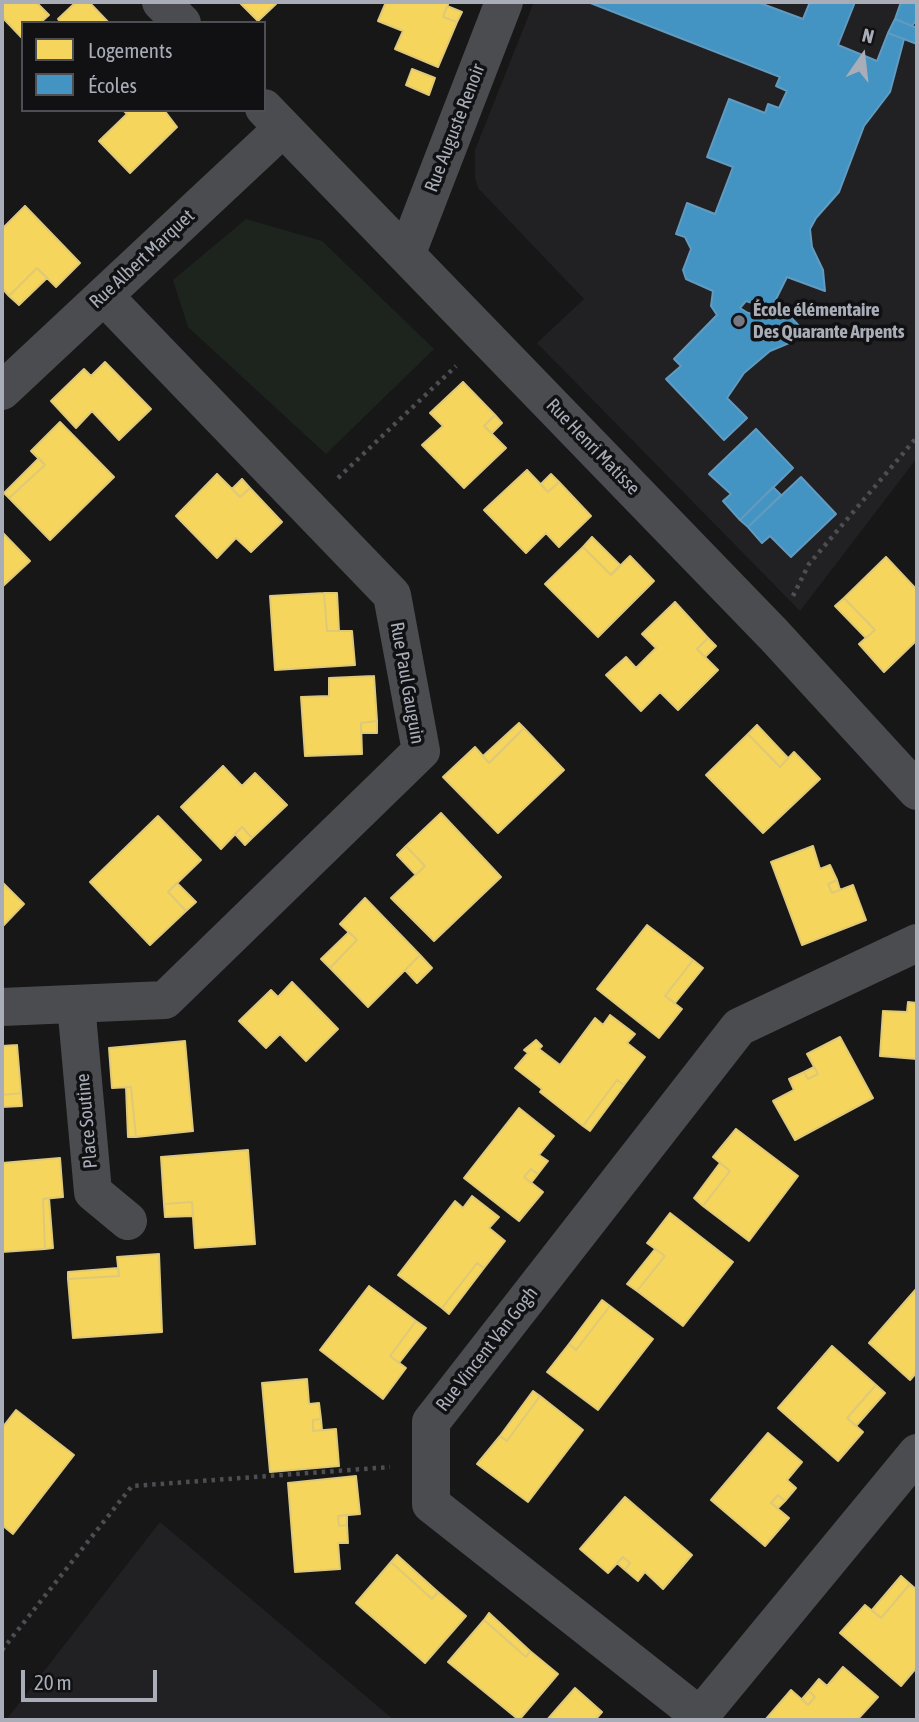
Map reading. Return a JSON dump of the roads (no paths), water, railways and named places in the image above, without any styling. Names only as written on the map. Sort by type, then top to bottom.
[{"type":"street","points":[[161,2],[180,21]]},
{"type":"street","name":"Rue Auguste Renoir","points":[[407,253],[504,2]]},
{"type":"street","name":"Rue Henri Matisse","points":[[274,118],[774,635],[917,791]]},
{"type":"street","name":"Rue Albert Marquet","points":[[2,391],[103,296],[274,118]]},
{"type":"street","name":"Rue Paul Gauguin","points":[[2,1007],[165,1000],[421,751],[392,595],[103,296]]},
{"type":"street","name":"Rue Vincent Van Gogh","points":[[917,943],[739,1027],[431,1422],[431,1504],[700,1716],[917,1453]]},
{"type":"street","name":"Place Soutine","points":[[76,1004],[93,1192],[128,1221]]},
{"type":"place","name":"École élémentaire Des Quarante Arpents","points":[[739,321]]}]
